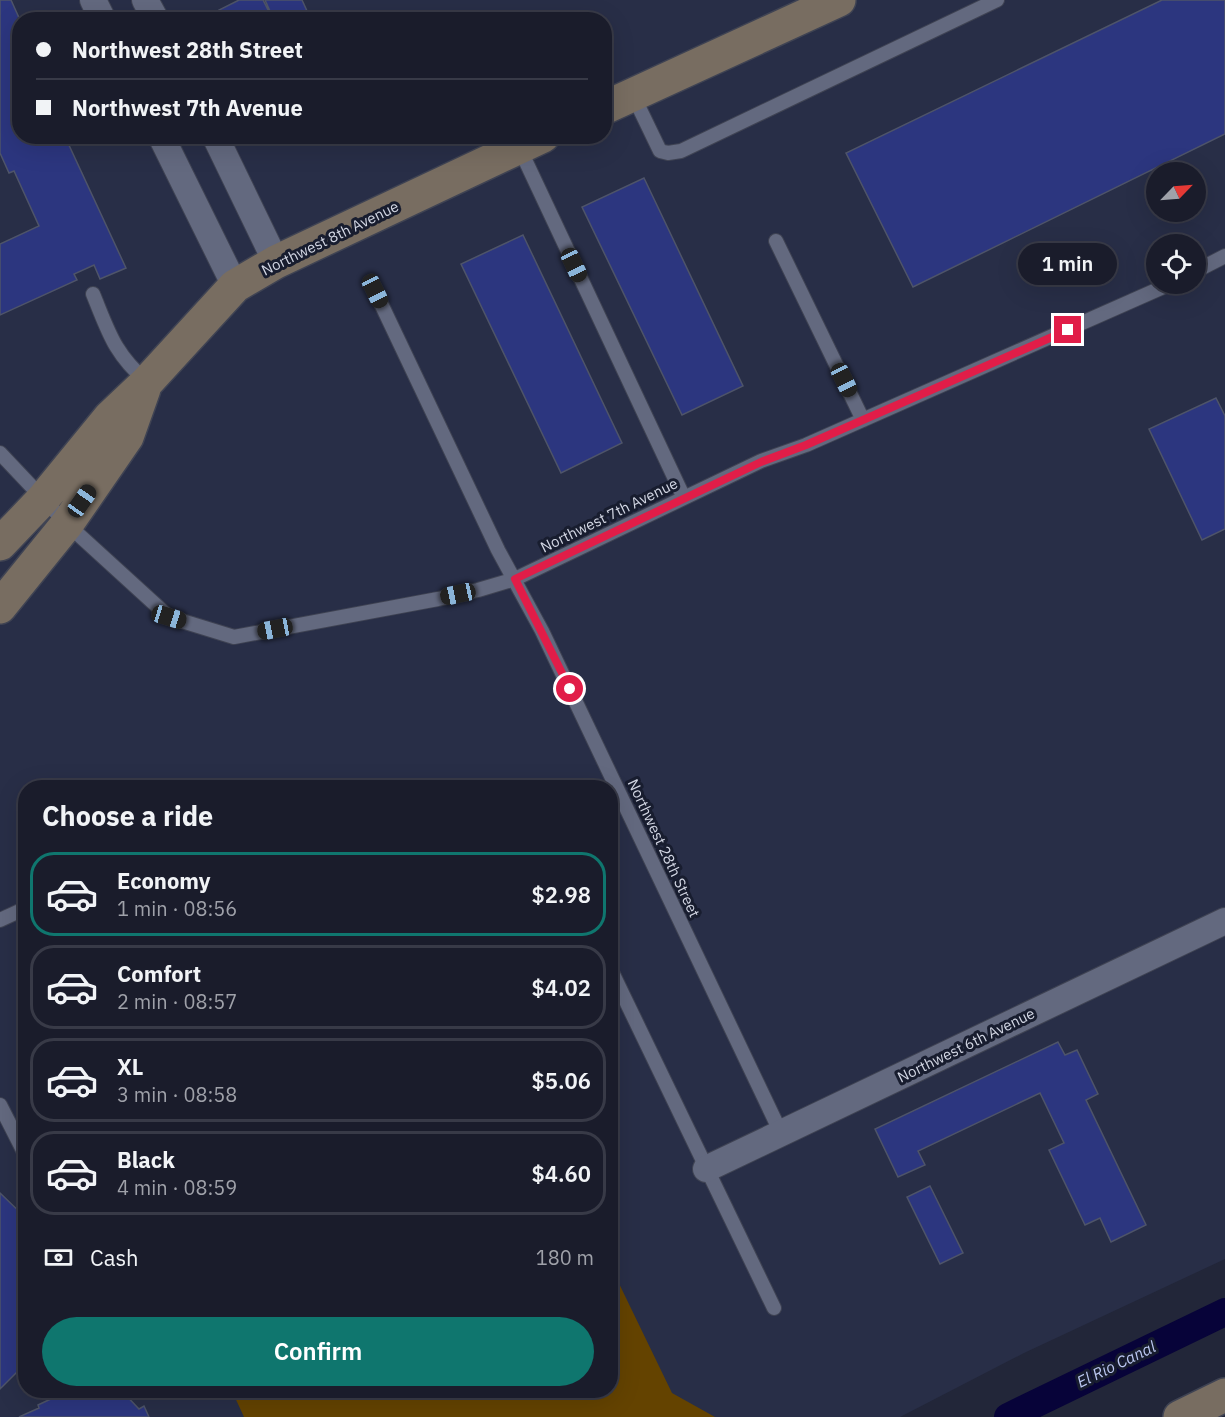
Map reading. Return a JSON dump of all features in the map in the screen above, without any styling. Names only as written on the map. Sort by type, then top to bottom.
[{"type":"street","points":[[619,102],[839,0]]},
{"type":"street","points":[[164,144],[235,286]]},
{"type":"street","points":[[218,144],[276,262]]},
{"type":"street","name":"Northwest 8th Avenue","points":[[0,544],[43,499],[110,417],[147,382],[235,286],[276,262],[527,144]]},
{"type":"street","name":"Northwest 8th Avenue","points":[[0,607],[67,524],[127,437],[147,382]]},
{"type":"street","name":"Northwest 6th Avenue","points":[[706,1169],[1225,921]]},
{"type":"street","points":[[1180,1417],[1225,1395]]},
{"type":"lane","points":[[619,102],[660,151],[668,153],[681,151],[997,0]]},
{"type":"lane","points":[[532,144],[684,498]]},
{"type":"lane","points":[[776,241],[863,420]]},
{"type":"lane","points":[[1206,266],[1225,256]]},
{"type":"lane","name":"Northwest 28th Street","points":[[375,291],[498,549],[542,632],[613,780]]},
{"type":"lane","points":[[93,294],[113,343],[124,360],[147,382]]},
{"type":"lane","name":"Northwest 7th Avenue","points":[[0,453],[67,524],[169,617],[234,637],[478,590],[515,579],[761,462],[806,445],[1147,294]]},
{"type":"lane","name":"Northwest 28th Street","points":[[618,791],[781,1133]]},
{"type":"lane","points":[[0,920],[18,912]]},
{"type":"lane","points":[[618,985],[774,1308]]},
{"type":"lane","points":[[0,1105],[18,1140]]},
{"type":"shaded area","points":[[0,0],[1225,0],[1225,1259],[1024,1353],[900,1417],[0,1417]]},
{"type":"shaded area","points":[[618,1281],[672,1393],[715,1417],[244,1417],[235,1398],[618,1398]]},
{"type":"building","points":[[0,0],[11,0],[16,12],[12,12],[12,144],[68,144],[126,268],[100,279],[94,265],[74,274],[77,280],[0,315],[0,244],[39,226],[14,171],[9,173],[0,153]]},
{"type":"building","points":[[239,0],[263,0],[269,12],[220,12],[219,10]]},
{"type":"building","points":[[265,0],[302,0],[307,11],[305,12],[270,12]]},
{"type":"building","points":[[1162,0],[1225,0],[1225,134],[1168,162],[1146,162],[1146,173],[913,287],[846,153]]},
{"type":"building","points":[[644,178],[743,386],[682,415],[582,207]]},
{"type":"building","points":[[523,235],[622,443],[561,473],[461,264]]},
{"type":"building","points":[[1216,398],[1225,416],[1225,529],[1202,540],[1149,429]]},
{"type":"building","points":[[1058,1042],[1065,1055],[1077,1050],[1098,1094],[1086,1100],[1146,1225],[1111,1242],[1100,1218],[1085,1225],[1049,1150],[1064,1143],[1040,1093],[918,1151],[925,1165],[898,1177],[875,1129]]},
{"type":"building","points":[[930,1186],[963,1253],[940,1264],[907,1197]]},
{"type":"building","points":[[0,1193],[18,1210],[18,1375],[16,1373],[0,1389]]},
{"type":"building","points":[[53,1398],[129,1398],[139,1409],[144,1406],[149,1417],[19,1417],[39,1408],[38,1405]]},
{"type":"waterway","name":"El Rio Canal","points":[[1008,1417],[1225,1312]]},
{"type":"route","points":[[570,689],[515,579],[761,462],[806,445],[1068,330]]}]
